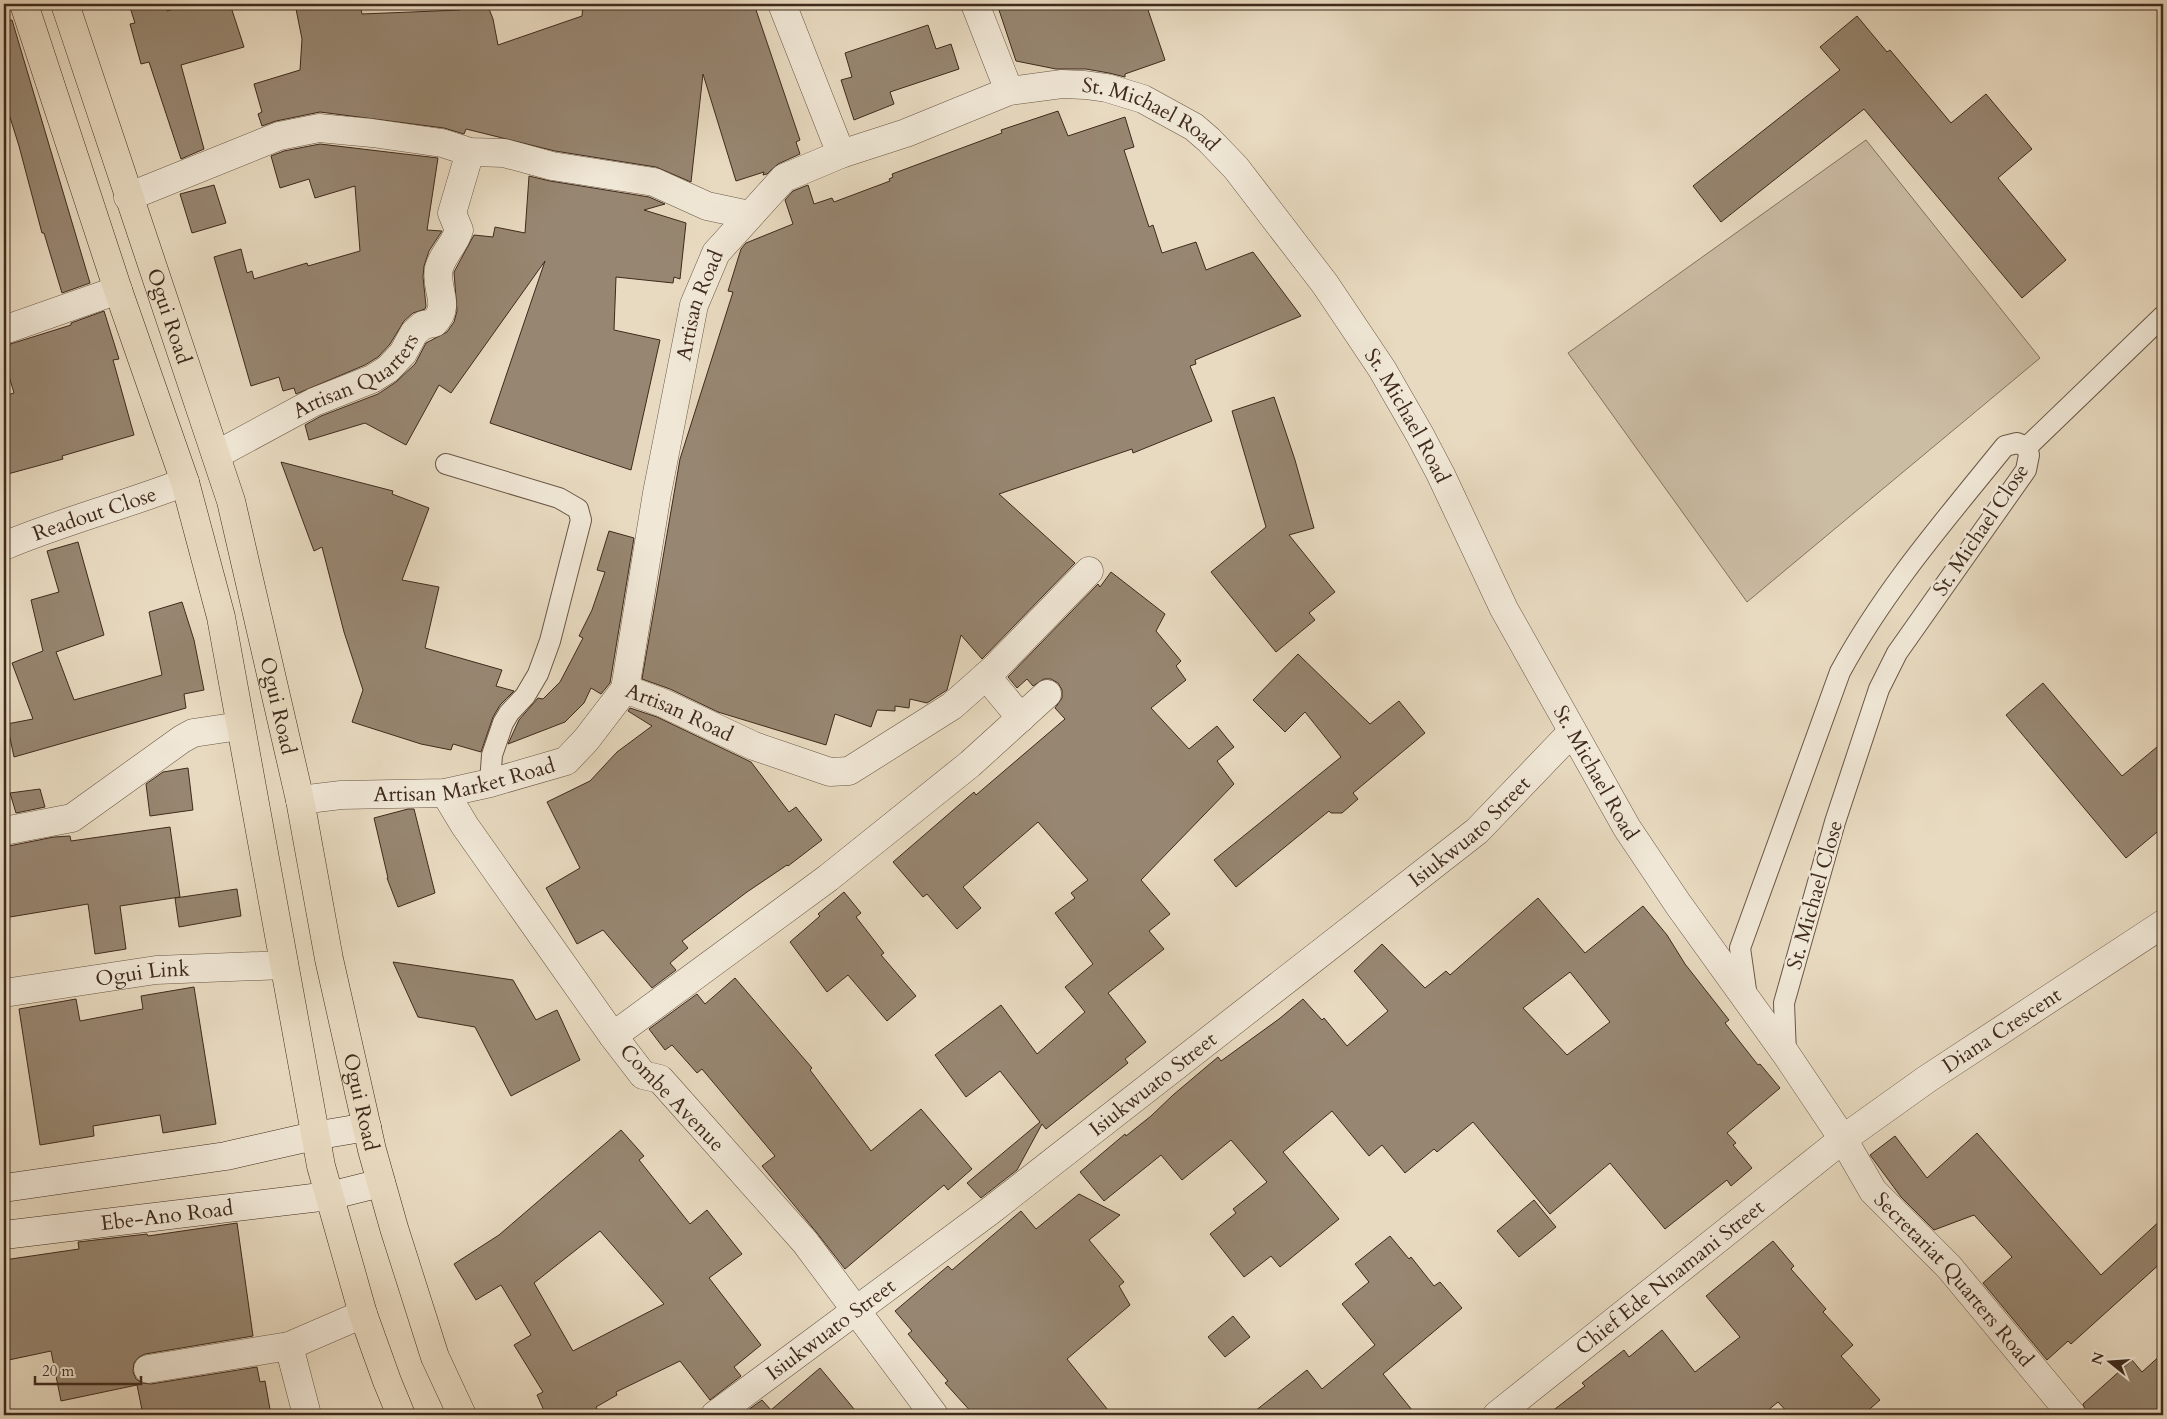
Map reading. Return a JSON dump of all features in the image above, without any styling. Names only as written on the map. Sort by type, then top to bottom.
[{"type":"main road","name":"Ogui Road","points":[[24,4],[118,290],[186,482],[221,617],[314,1136],[363,1314],[401,1415]]},
{"type":"main road","name":"Ogui Road","points":[[64,4],[231,501],[300,800],[329,959],[366,1127],[381,1183],[435,1356],[462,1415]]},
{"type":"street","points":[[782,4],[841,154]]},
{"type":"street","points":[[975,4],[1009,91]]},
{"type":"street","name":"St. Michael Road","points":[[749,215],[784,178],[841,154],[906,133],[1009,91],[1062,84],[1107,88],[1143,99],[1194,127],[1236,168],[1325,284],[1382,369],[1441,475],[1504,609],[1627,828],[1678,904],[1786,1054],[1843,1139]]},
{"type":"street","points":[[128,197],[280,136],[319,128],[442,143],[470,152],[504,153],[552,166],[654,182],[707,206],[749,215]]},
{"type":"street","name":"Artisan Quarters","points":[[216,455],[314,402],[372,378],[388,368],[403,353],[414,333],[423,325],[434,324],[442,315],[443,305],[438,270],[459,230],[452,213],[470,152]]},
{"type":"street","name":"Artisan Road","points":[[749,215],[716,253],[694,304],[657,492],[625,689],[663,703],[754,746],[830,772],[849,771],[952,706],[986,676],[1089,571]]},
{"type":"street","points":[[4,330],[118,290]]},
{"type":"street","name":"Readout Close","points":[[4,546],[186,482]]},
{"type":"street","points":[[986,676],[1021,718]]},
{"type":"street","name":"Artisan Market Road","points":[[300,800],[342,795],[445,793],[490,783],[566,761],[580,747],[625,689]]},
{"type":"street","points":[[613,1036],[828,878],[970,764],[1047,694]]},
{"type":"street","points":[[4,831],[72,818],[182,739],[193,733],[240,726]]},
{"type":"street","name":"Isiukwuato Street","points":[[715,1415],[990,1211],[1477,831],[1572,732]]},
{"type":"street","name":"Combe Avenue","points":[[445,793],[465,826],[613,1036],[643,1075],[660,1079],[804,1242],[857,1309],[934,1415]]},
{"type":"street","name":"Diana Crescent","points":[[1843,1139],[1927,1079],[2163,924]]},
{"type":"street","name":"Ogui Link","points":[[4,993],[156,970],[284,965]]},
{"type":"street","points":[[4,1188],[226,1156],[314,1136],[366,1127]]},
{"type":"street","name":"Chief Ede Nnamani Street","points":[[1497,1415],[1843,1139]]},
{"type":"street","name":"Secretariat Quarters Road","points":[[1843,1139],[1874,1191],[1949,1267],[2072,1415]]},
{"type":"street","name":"Ebe-Ano Road","points":[[4,1235],[329,1196],[381,1183]]},
{"type":"street","points":[[148,1369],[289,1346],[363,1314]]},
{"type":"street","points":[[289,1346],[308,1415]]},
{"type":"lane","points":[[2028,447],[2163,316]]},
{"type":"lane","name":"St. Michael Close","points":[[1747,1000],[1740,948],[1840,672],[1863,630],[1911,561],[2005,446],[2017,443],[2028,447],[2029,455],[2026,470],[1897,653],[1879,689],[1835,822],[1784,1003],[1786,1054]]},
{"type":"lane","points":[[446,464],[560,498],[578,508],[582,520],[550,641],[538,674],[525,696],[509,713],[497,739],[492,755],[490,783]]},
{"type":"shaded area","points":[[1866,140],[2040,358],[1747,602],[1568,353]]},
{"type":"building","points":[[129,4],[165,4],[167,11],[190,4],[230,4],[244,47],[181,65],[204,149],[181,159],[149,62],[141,64],[130,24],[135,23]]},
{"type":"building","points":[[295,4],[360,4],[362,14],[460,10],[457,4],[487,4],[493,19],[498,45],[582,16],[583,4],[754,4],[800,140],[796,142],[800,154],[778,164],[767,174],[763,175],[764,172],[736,181],[703,74],[691,182],[656,167],[555,151],[466,129],[464,134],[444,128],[320,112],[276,121],[262,126],[258,114],[262,112],[254,84],[300,70],[302,39]]},
{"type":"building","points":[[997,4],[1146,4],[1165,60],[1125,74],[1125,77],[1086,69],[1056,69],[1016,61]]},
{"type":"building","points":[[1857,16],[1887,52],[1890,50],[1951,123],[1986,94],[2032,149],[1998,178],[2066,260],[2022,298],[1864,109],[1721,222],[1693,186],[1840,70],[1820,47]]},
{"type":"building","points":[[12,20],[90,283],[62,293],[44,233],[42,233],[4,98],[4,21]]},
{"type":"building","points":[[928,25],[936,49],[951,44],[959,69],[890,92],[894,104],[854,120],[841,80],[852,77],[845,53]]},
{"type":"building","points":[[1058,111],[1068,136],[1125,117],[1134,147],[1124,150],[1149,227],[1153,225],[1162,253],[1196,242],[1206,270],[1253,252],[1301,316],[1195,360],[1196,364],[1190,366],[1212,421],[1133,453],[1132,449],[999,494],[1075,563],[982,659],[961,635],[947,690],[927,703],[910,699],[909,708],[895,706],[895,711],[877,710],[871,727],[835,714],[826,745],[718,712],[670,689],[642,679],[680,459],[733,292],[728,291],[741,249],[746,243],[793,224],[785,200],[793,191],[808,185],[814,204],[832,198],[834,202],[890,181],[889,179],[893,177],[892,174],[1002,133],[1001,130]]},
{"type":"building","points":[[320,144],[438,158],[427,230],[442,231],[429,251],[424,266],[423,277],[426,306],[425,309],[413,313],[404,321],[390,344],[378,357],[365,365],[296,394],[294,388],[283,391],[279,377],[251,386],[214,257],[241,249],[247,273],[252,271],[254,279],[307,263],[308,266],[360,251],[355,186],[315,198],[309,179],[280,188],[271,156],[284,151]]},
{"type":"building","points":[[529,176],[649,197],[665,204],[644,210],[686,223],[680,279],[674,277],[673,283],[616,277],[614,330],[660,340],[631,470],[490,423],[545,261],[451,393],[439,385],[406,445],[365,423],[309,440],[305,425],[321,416],[378,394],[396,382],[415,364],[426,343],[447,332],[454,322],[457,311],[454,272],[474,235],[493,237],[495,227],[525,233]]},
{"type":"building","points":[[214,185],[226,223],[192,233],[180,194]]},
{"type":"building","points":[[104,311],[119,359],[113,360],[134,435],[62,456],[63,459],[4,475],[4,396],[14,393],[4,359],[4,346],[71,325],[71,323]]},
{"type":"building","points":[[1274,397],[1295,460],[1314,528],[1289,535],[1335,592],[1309,613],[1315,620],[1276,652],[1211,572],[1266,527],[1232,411]]},
{"type":"building","points":[[281,462],[393,491],[392,494],[429,508],[402,580],[439,587],[425,648],[502,670],[496,686],[514,691],[500,705],[493,717],[481,752],[453,744],[451,750],[421,744],[352,722],[363,690],[344,632],[322,547],[314,551]]},
{"type":"building","points":[[609,531],[634,538],[610,683],[601,694],[591,688],[584,703],[565,722],[508,744],[519,720],[538,698],[543,699],[560,682],[583,638],[579,636],[592,610],[605,572],[597,570]]},
{"type":"building","points":[[78,542],[104,635],[56,652],[74,700],[162,675],[149,612],[182,602],[194,640],[204,690],[184,694],[186,708],[14,757],[7,724],[33,719],[12,663],[43,651],[31,600],[59,592],[47,551]]},
{"type":"building","points":[[1111,572],[1165,614],[1156,631],[1181,661],[1176,666],[1186,680],[1151,708],[1189,749],[1217,726],[1234,747],[1217,761],[1234,784],[1141,880],[1170,914],[1149,931],[1164,949],[1108,993],[1146,1042],[1125,1059],[1128,1063],[1046,1129],[1042,1124],[1017,1170],[981,1198],[967,1183],[1040,1122],[1000,1071],[966,1097],[935,1055],[1001,1005],[1037,1054],[1085,1012],[1065,987],[1093,964],[1055,913],[1075,898],[1071,893],[1088,880],[1038,822],[963,887],[981,908],[957,929],[927,894],[923,897],[893,862],[974,792],[976,795],[1065,719],[1055,708],[1062,698],[1062,690],[1058,683],[1051,679],[1044,679],[1033,686],[1027,679],[1017,688],[1008,677],[1098,584],[1100,587]]},
{"type":"building","points":[[1298,654],[1370,724],[1399,701],[1425,733],[1353,793],[1358,799],[1342,813],[1331,813],[1329,811],[1236,887],[1214,860],[1341,757],[1305,712],[1285,732],[1253,700]]},
{"type":"building","points":[[2043,683],[2122,776],[2163,742],[2163,827],[2126,858],[2006,715]]},
{"type":"building","points":[[630,708],[657,717],[751,762],[789,812],[796,807],[822,840],[788,866],[747,892],[682,941],[688,948],[670,963],[676,970],[652,988],[603,930],[577,944],[546,888],[580,868],[547,802],[590,781],[617,752],[652,726],[628,711]]},
{"type":"building","points":[[188,768],[193,810],[150,816],[146,784],[163,772]]},
{"type":"building","points":[[40,789],[45,807],[16,813],[10,793]]},
{"type":"building","points":[[414,809],[435,893],[398,907],[387,878],[374,818]]},
{"type":"building","points":[[170,827],[180,897],[120,906],[126,949],[95,954],[88,904],[4,918],[4,847],[54,837],[70,836],[71,841]]},
{"type":"building","points":[[237,889],[241,916],[179,927],[175,898]]},
{"type":"building","points":[[844,892],[861,913],[856,917],[884,953],[881,955],[916,996],[887,1021],[848,975],[827,992],[790,942],[820,916],[818,914]]},
{"type":"building","points":[[1538,898],[1585,953],[1643,906],[1667,935],[1685,964],[1729,1020],[1725,1023],[1758,1065],[1760,1064],[1780,1088],[1727,1133],[1736,1143],[1733,1145],[1752,1168],[1731,1186],[1727,1180],[1665,1229],[1610,1163],[1550,1214],[1473,1122],[1437,1152],[1434,1149],[1405,1173],[1382,1145],[1369,1156],[1332,1111],[1283,1152],[1339,1219],[1280,1267],[1271,1256],[1244,1277],[1210,1234],[1236,1213],[1233,1209],[1267,1182],[1231,1140],[1182,1180],[1161,1155],[1104,1201],[1080,1172],[1125,1134],[1126,1136],[1151,1116],[1218,1057],[1221,1061],[1303,999],[1322,1020],[1324,1018],[1347,1046],[1388,1011],[1354,971],[1382,944],[1425,988],[1446,971],[1450,975]],"holes":[[[1570,972],[1610,1022],[1567,1055],[1523,1008]]]},
{"type":"building","points":[[393,962],[513,980],[536,1020],[557,1010],[580,1060],[511,1096],[475,1027],[418,1017]]},
{"type":"building","points":[[735,978],[812,1068],[810,1070],[871,1151],[921,1109],[972,1169],[948,1190],[944,1185],[845,1269],[762,1166],[775,1156],[702,1069],[697,1073],[672,1045],[665,1050],[649,1029],[697,994],[705,1004]]},
{"type":"building","points":[[194,987],[216,1124],[163,1133],[160,1115],[93,1126],[94,1136],[40,1145],[19,1009],[76,999],[80,1021],[143,1009],[141,996]]},
{"type":"building","points":[[621,1130],[644,1156],[639,1160],[690,1224],[707,1210],[742,1254],[709,1278],[761,1345],[734,1367],[741,1376],[710,1400],[680,1361],[616,1392],[617,1395],[596,1407],[600,1415],[546,1415],[537,1395],[543,1392],[514,1345],[531,1335],[501,1285],[476,1300],[454,1264],[499,1235]],"holes":[[[600,1231],[664,1304],[573,1351],[534,1283]]]},
{"type":"building","points":[[1977,1133],[2101,1275],[2163,1218],[2163,1261],[2071,1344],[2068,1341],[2047,1360],[1983,1283],[2012,1257],[1974,1215],[1934,1230],[1901,1197],[1870,1155],[1895,1136],[1927,1178]]},
{"type":"building","points":[[1079,1194],[1120,1215],[1089,1240],[1124,1282],[1119,1286],[1130,1305],[1067,1359],[1112,1415],[974,1415],[945,1383],[948,1381],[908,1334],[912,1331],[895,1311],[948,1266],[952,1270],[1021,1211],[1036,1229]]},
{"type":"building","points":[[1534,1200],[1556,1227],[1519,1257],[1497,1231]]},
{"type":"building","points":[[237,1223],[253,1336],[145,1354],[134,1363],[133,1372],[136,1379],[142,1383],[151,1384],[257,1367],[260,1382],[265,1381],[271,1415],[143,1415],[137,1385],[61,1401],[51,1351],[4,1361],[4,1260],[79,1249],[78,1242],[147,1234],[148,1236]]},
{"type":"building","points":[[1390,1236],[1409,1259],[1411,1257],[1434,1286],[1440,1282],[1462,1308],[1383,1374],[1416,1415],[1250,1415],[1307,1370],[1322,1389],[1375,1345],[1342,1304],[1369,1282],[1355,1264]]},
{"type":"building","points":[[1773,1241],[1794,1266],[1791,1269],[1826,1309],[1823,1312],[1853,1345],[1841,1356],[1880,1400],[1863,1415],[1790,1415],[1778,1402],[1762,1415],[1547,1415],[1585,1386],[1582,1383],[1624,1350],[1629,1357],[1662,1330],[1695,1372],[1740,1337],[1706,1296]]},
{"type":"building","points":[[1233,1316],[1250,1337],[1225,1357],[1208,1337]]},
{"type":"building","points":[[2163,1353],[2163,1415],[2087,1415],[2083,1404],[2132,1360],[2142,1372]]},
{"type":"building","points":[[820,1368],[859,1415],[741,1415],[762,1400],[771,1410]]}]
